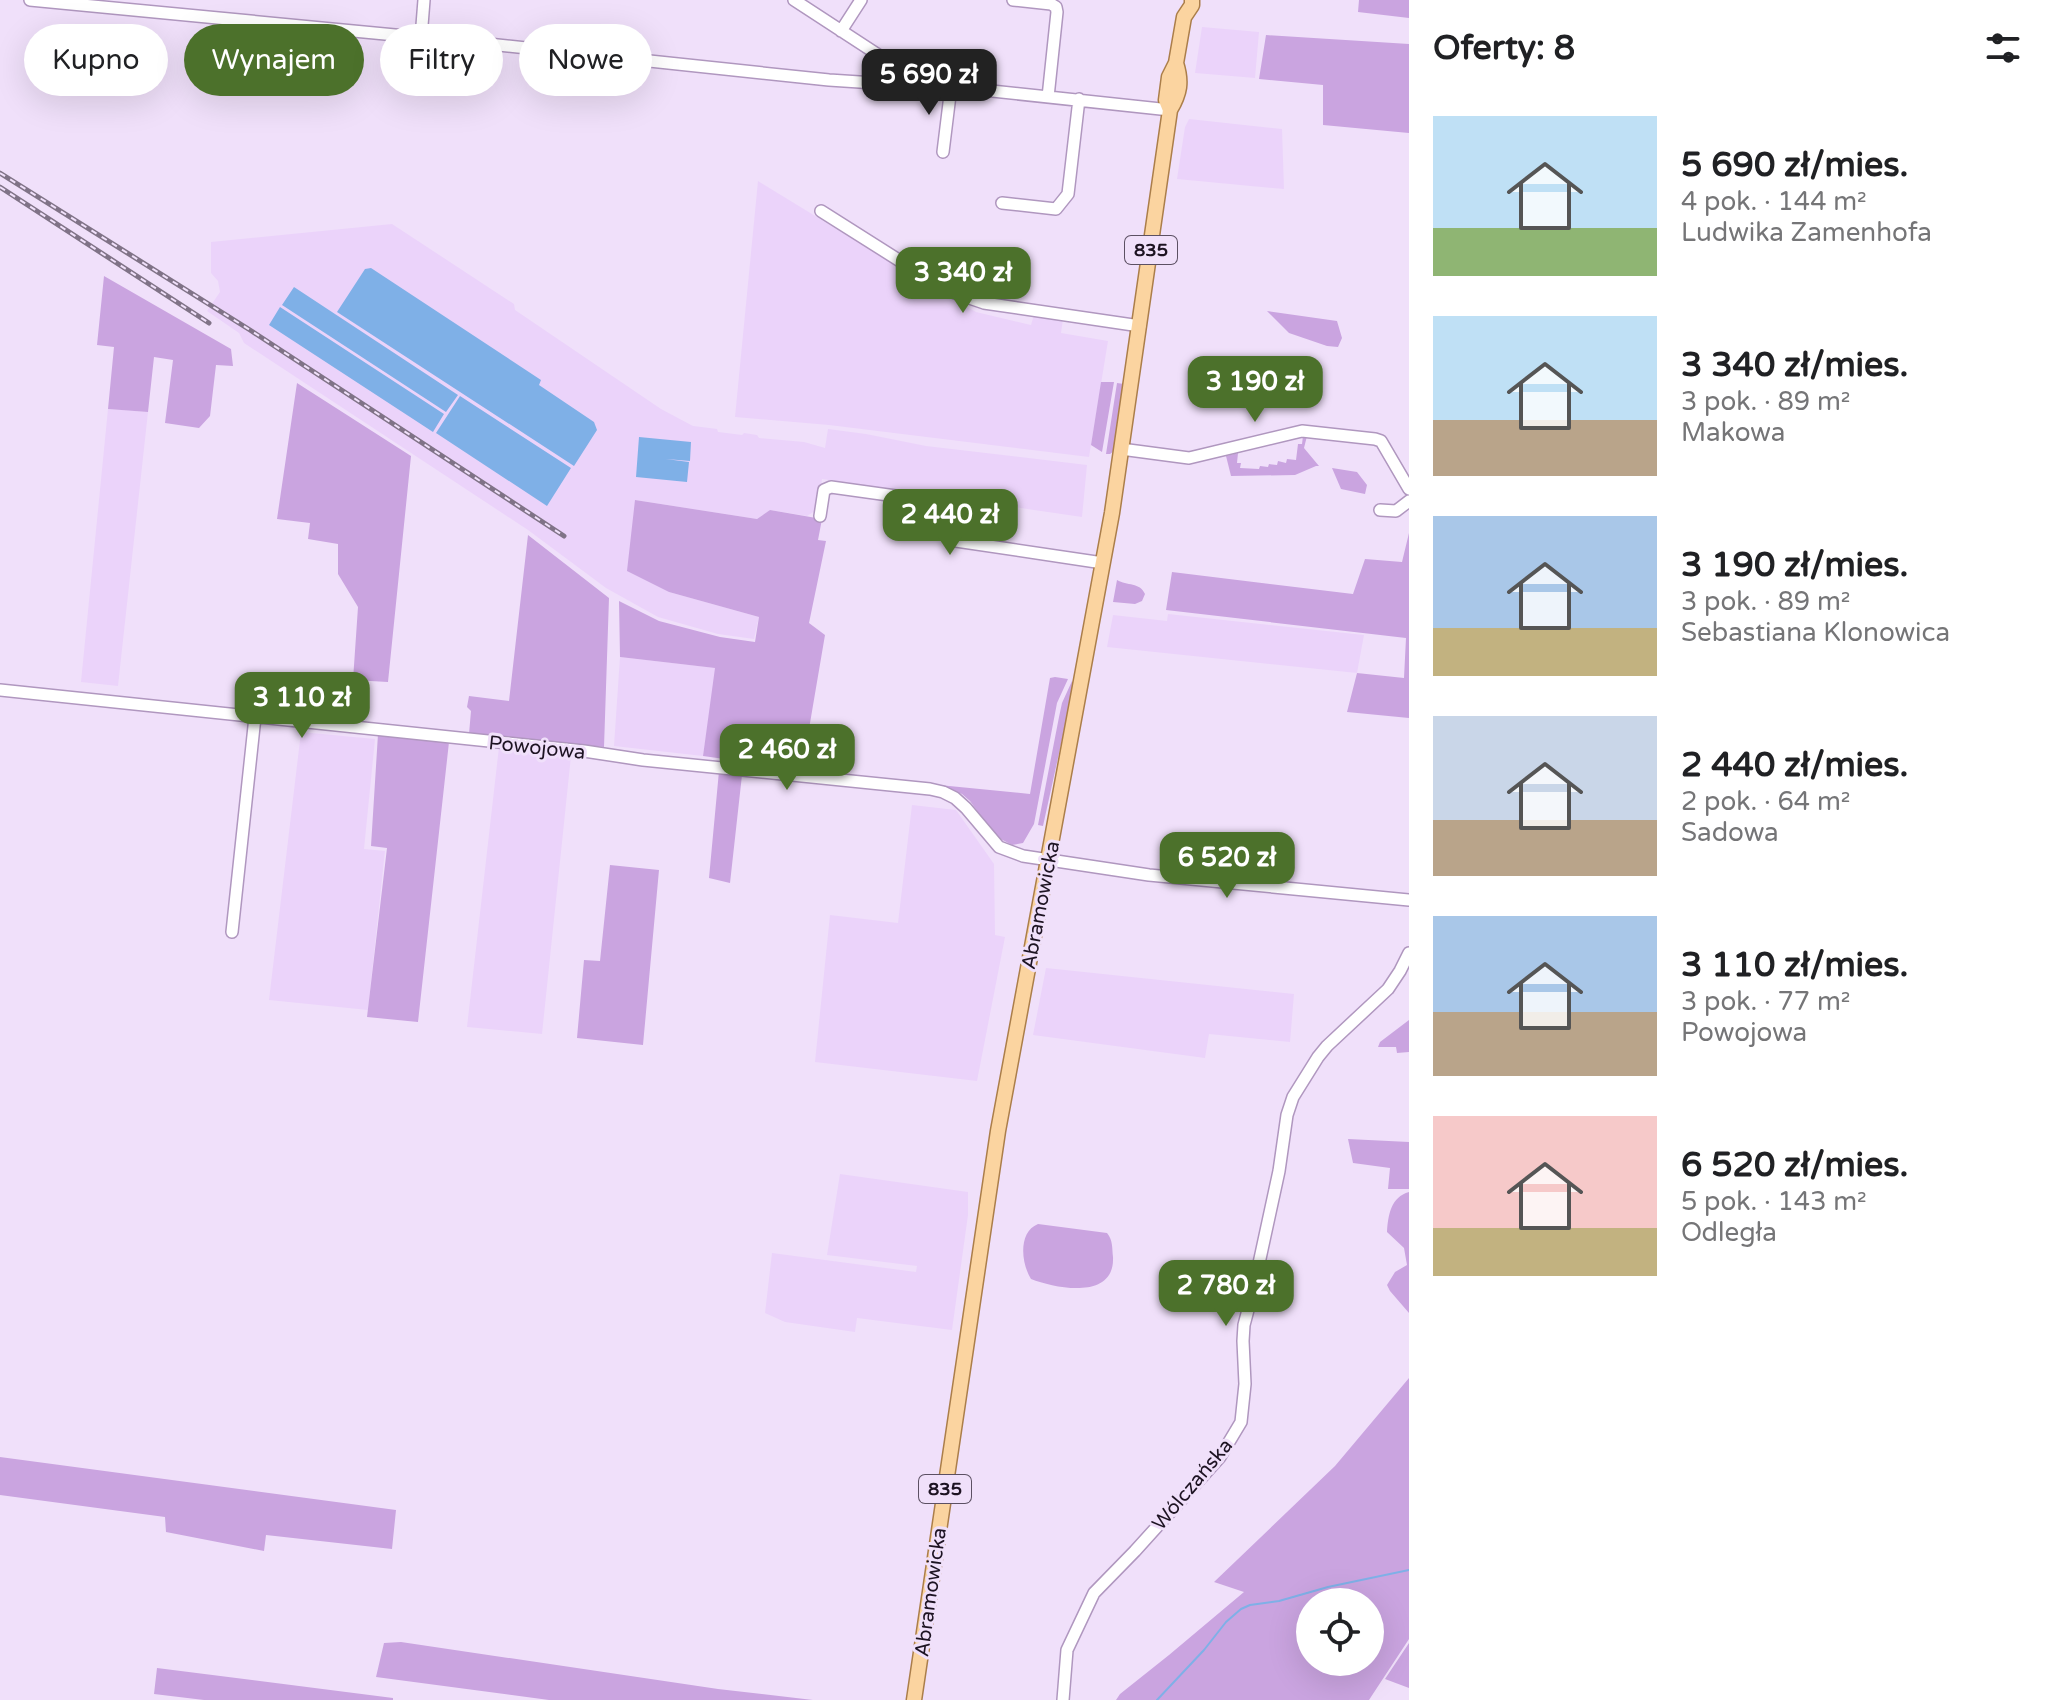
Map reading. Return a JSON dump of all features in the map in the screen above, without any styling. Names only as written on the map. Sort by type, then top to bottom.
[{"type":"main road","name":"Abramowicka","points":[[914,1700],[998,1130],[1103,563],[1121,449],[1170,110],[1166,100],[1169,77],[1176,63],[1184,17],[1180,0]]},
{"type":"main road","name":"Abramowicka","points":[[1184,17],[1192,0]]},
{"type":"street","points":[[30,0],[380,34]]},
{"type":"street","points":[[422,24],[424,0]]},
{"type":"street","points":[[794,0],[926,84],[1170,110]]},
{"type":"street","points":[[841,31],[861,0]]},
{"type":"street","points":[[1013,0],[1056,7],[1048,97]]},
{"type":"street","points":[[503,46],[829,80],[898,84],[912,77]]},
{"type":"street","points":[[943,152],[951,87]]},
{"type":"street","points":[[1002,203],[1056,209],[1068,194],[1079,99]]},
{"type":"street","points":[[821,211],[946,290],[984,303],[1140,326]]},
{"type":"street","points":[[1121,449],[1189,458],[1302,431],[1381,441],[1409,489]]},
{"type":"street","points":[[820,516],[824,490],[831,487],[946,503],[952,513],[949,534],[956,541],[1103,563]]},
{"type":"street","points":[[1380,510],[1396,511],[1409,501]]},
{"type":"street","name":"Powojowa","points":[[0,690],[935,789],[959,801],[999,847],[1016,855],[1149,875],[1409,900]]},
{"type":"street","points":[[232,932],[255,717]]},
{"type":"street","name":"Wólczańska","points":[[1063,1700],[1067,1650],[1094,1593],[1220,1457],[1241,1422],[1245,1384],[1244,1325],[1293,1097],[1327,1046],[1388,989],[1409,953]]},
{"type":"shaded area","points":[[1359,0],[1409,0],[1409,18],[1358,12]]},
{"type":"shaded area","points":[[1202,27],[1259,32],[1255,78],[1195,73]]},
{"type":"shaded area","points":[[1266,35],[1409,44],[1409,133],[1323,125],[1323,85],[1259,79]]},
{"type":"shaded area","points":[[1189,119],[1282,129],[1284,189],[1177,179]]},
{"type":"shaded area","points":[[758,181],[976,312],[1031,325],[1034,315],[1063,319],[1061,333],[1108,341],[1089,457],[829,425],[735,417]]},
{"type":"shaded area","points":[[392,224],[514,304],[515,310],[661,409],[693,426],[717,429],[718,432],[757,435],[759,438],[804,442],[825,448],[828,429],[926,446],[1087,465],[1082,517],[822,479],[818,509],[807,516],[770,510],[757,519],[635,500],[669,592],[759,617],[754,639],[718,634],[658,617],[606,588],[528,530],[244,343],[239,333],[207,311],[220,292],[218,281],[211,273],[211,242]]},
{"type":"shaded area","points":[[104,276],[231,349],[233,366],[216,365],[210,416],[199,428],[165,423],[173,360],[154,357],[148,412],[108,409],[114,347],[97,345]]},
{"type":"shaded area","points":[[1267,311],[1337,321],[1342,338],[1338,347],[1327,346],[1289,333]]},
{"type":"shaded area","points":[[1101,382],[1114,382],[1102,452],[1091,445]]},
{"type":"shaded area","points":[[297,383],[411,456],[388,682],[353,680],[358,607],[338,574],[338,544],[308,539],[310,523],[277,519]]},
{"type":"shaded area","points":[[1117,383],[1124,384],[1114,451],[1106,454]]},
{"type":"shaded area","points":[[108,409],[148,412],[118,686],[81,682]]},
{"type":"shaded area","points":[[1303,436],[1307,436],[1304,448],[1319,466],[1295,475],[1231,476],[1226,456],[1238,453],[1240,468],[1259,469],[1269,464],[1277,465],[1278,461],[1286,463],[1287,459],[1296,460],[1298,444],[1302,444]]},
{"type":"shaded area","points":[[1332,468],[1357,472],[1367,485],[1365,494],[1341,489]]},
{"type":"shaded area","points":[[635,500],[757,519],[770,510],[822,519],[818,540],[826,541],[809,623],[825,635],[802,770],[703,756],[715,668],[620,657],[619,601],[659,621],[720,637],[755,642],[759,617],[669,592],[627,571]]},
{"type":"shaded area","points":[[1409,533],[1409,718],[1347,712],[1357,673],[1404,678],[1406,638],[1166,610],[1172,572],[1353,594],[1365,559],[1402,562]]},
{"type":"shaded area","points":[[528,535],[609,598],[604,747],[469,734],[469,696],[509,701]]},
{"type":"shaded area","points":[[1117,580],[1143,590],[1142,601],[1135,604],[1113,602]]},
{"type":"shaded area","points":[[1168,614],[1364,635],[1357,673],[1107,647],[1113,615],[1167,621]]},
{"type":"shaded area","points":[[620,657],[716,668],[703,756],[614,746]]},
{"type":"shaded area","points":[[1050,678],[1068,679],[1057,703],[1034,824],[1023,843],[1012,845],[995,836],[962,794],[939,785],[1030,794]]},
{"type":"shaded area","points":[[1072,681],[1074,685],[1043,826],[1038,825],[1062,703]]},
{"type":"shaded area","points":[[301,732],[375,739],[364,849],[385,851],[368,1010],[269,1000]]},
{"type":"shaded area","points":[[378,734],[449,742],[418,1022],[367,1017],[387,848],[371,846]]},
{"type":"shaded area","points":[[499,747],[571,756],[542,1034],[467,1027]]},
{"type":"shaded area","points":[[719,771],[742,775],[730,883],[709,878]]},
{"type":"shaded area","points":[[912,805],[956,810],[994,864],[995,935],[1005,937],[977,1081],[815,1062],[830,915],[898,923]]},
{"type":"shaded area","points":[[610,865],[659,870],[643,1045],[577,1038],[584,960],[600,961]]},
{"type":"shaded area","points":[[1046,968],[1294,994],[1290,1042],[1209,1034],[1205,1058],[1033,1035]]},
{"type":"shaded area","points":[[1409,1020],[1409,1052],[1397,1053],[1396,1047],[1378,1047],[1380,1042]]},
{"type":"shaded area","points":[[1348,1139],[1409,1142],[1409,1189],[1388,1189],[1390,1168],[1353,1163]]},
{"type":"shaded area","points":[[840,1174],[968,1192],[968,1215],[952,1330],[857,1318],[855,1332],[785,1322],[765,1313],[772,1253],[916,1272],[917,1266],[827,1255]]},
{"type":"shaded area","points":[[1409,1192],[1409,1313],[1387,1285],[1395,1272],[1407,1265],[1404,1248],[1387,1232],[1394,1202]]},
{"type":"shaded area","points":[[1038,1224],[1107,1233],[1113,1257],[1111,1271],[1105,1280],[1082,1288],[1069,1288],[1031,1279],[1023,1248],[1027,1234]]},
{"type":"shaded area","points":[[1409,1378],[1409,1639],[1369,1700],[1116,1700],[1244,1592],[1214,1582],[1335,1466]]},
{"type":"shaded area","points":[[0,1457],[396,1510],[392,1549],[266,1535],[264,1551],[166,1532],[165,1517],[0,1495]]},
{"type":"shaded area","points":[[401,1642],[813,1700],[549,1700],[376,1677],[384,1643]]},
{"type":"shaded area","points":[[1409,1643],[1409,1688],[1385,1679]]},
{"type":"shaded area","points":[[157,1668],[393,1700],[204,1700],[154,1694]]},
{"type":"water","points":[[371,268],[541,380],[539,385],[594,422],[597,430],[574,466],[337,312],[365,269]]},
{"type":"water","points":[[294,287],[458,395],[446,412],[282,305]]},
{"type":"water","points":[[280,307],[444,414],[433,432],[269,325]]},
{"type":"water","points":[[460,396],[571,468],[547,506],[436,433]]},
{"type":"water","points":[[639,437],[691,442],[690,461],[666,459],[689,462],[687,482],[636,477]]},
{"type":"waterway","points":[[1157,1700],[1241,1609],[1409,1570]]},
{"type":"railway","points":[[0,173],[250,330],[564,536]]},
{"type":"railway","points":[[0,187],[209,323]]}]
